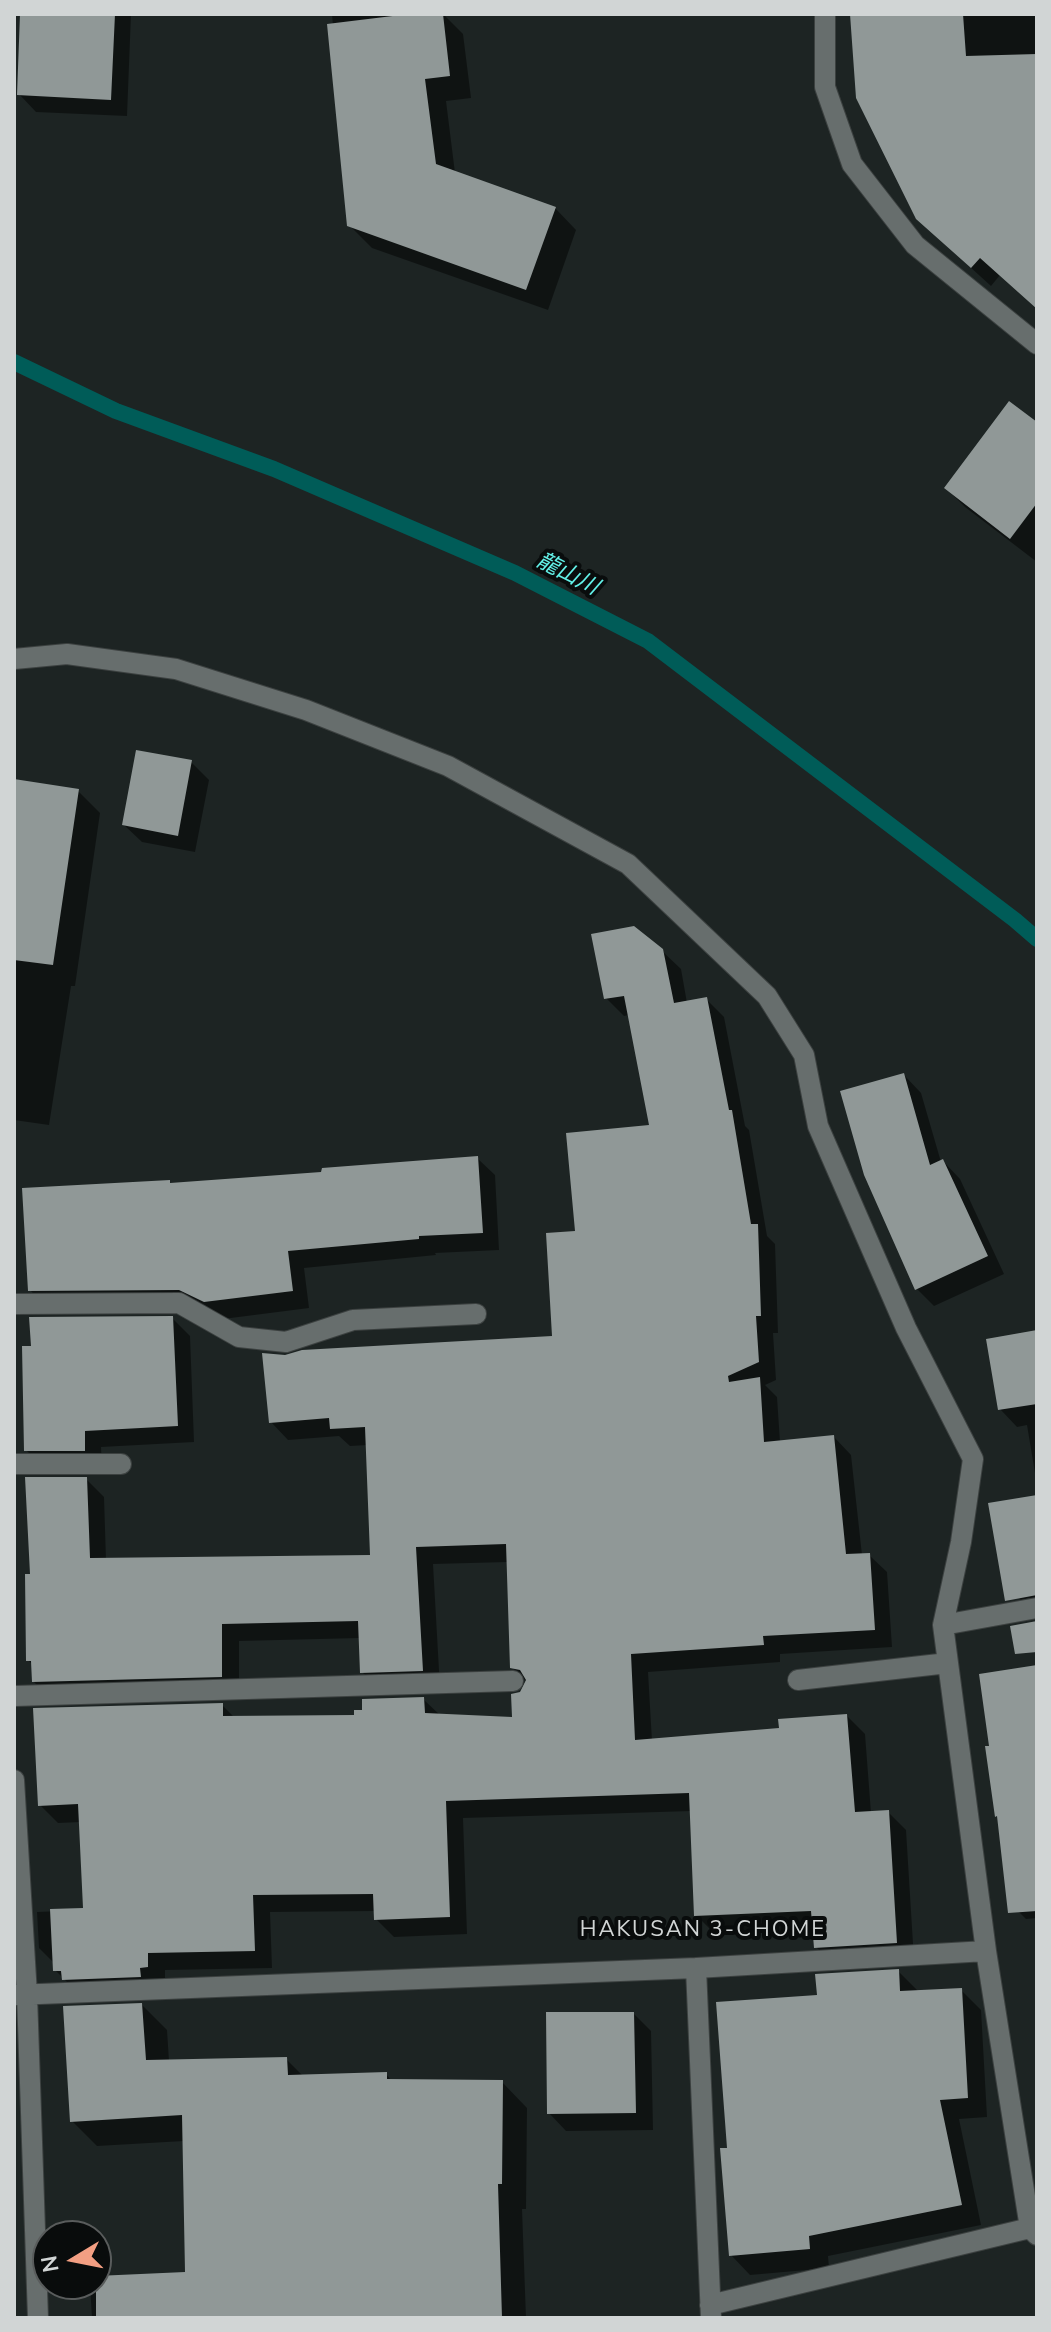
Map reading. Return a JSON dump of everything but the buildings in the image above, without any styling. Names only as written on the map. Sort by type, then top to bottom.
[{"type":"lane","points":[[825,14],[825,87],[852,164],[915,245],[1037,344]]},
{"type":"lane","points":[[14,659],[67,654],[176,669],[306,710],[448,766],[628,864],[767,996],[804,1055],[818,1126],[906,1328],[973,1459],[961,1542],[943,1625],[986,1951],[1033,2232],[711,2311],[696,1968]]},
{"type":"lane","points":[[14,1304],[179,1303],[239,1337],[286,1342],[353,1320],[476,1314]]},
{"type":"lane","points":[[14,1464],[121,1464]]},
{"type":"lane","points":[[943,1625],[1037,1608]]},
{"type":"lane","points":[[798,1680],[948,1663]]},
{"type":"lane","points":[[14,1696],[513,1681]]},
{"type":"lane","points":[[14,1780],[20,1995],[38,2318]]},
{"type":"lane","points":[[20,1995],[696,1968],[986,1951]]},
{"type":"waterway","name":"龍山川","points":[[14,362],[116,411],[274,469],[515,573],[648,641],[1037,939]]},
{"type":"district","name":"HAKUSAN 3-CHOME","points":[[703,1931]]}]
